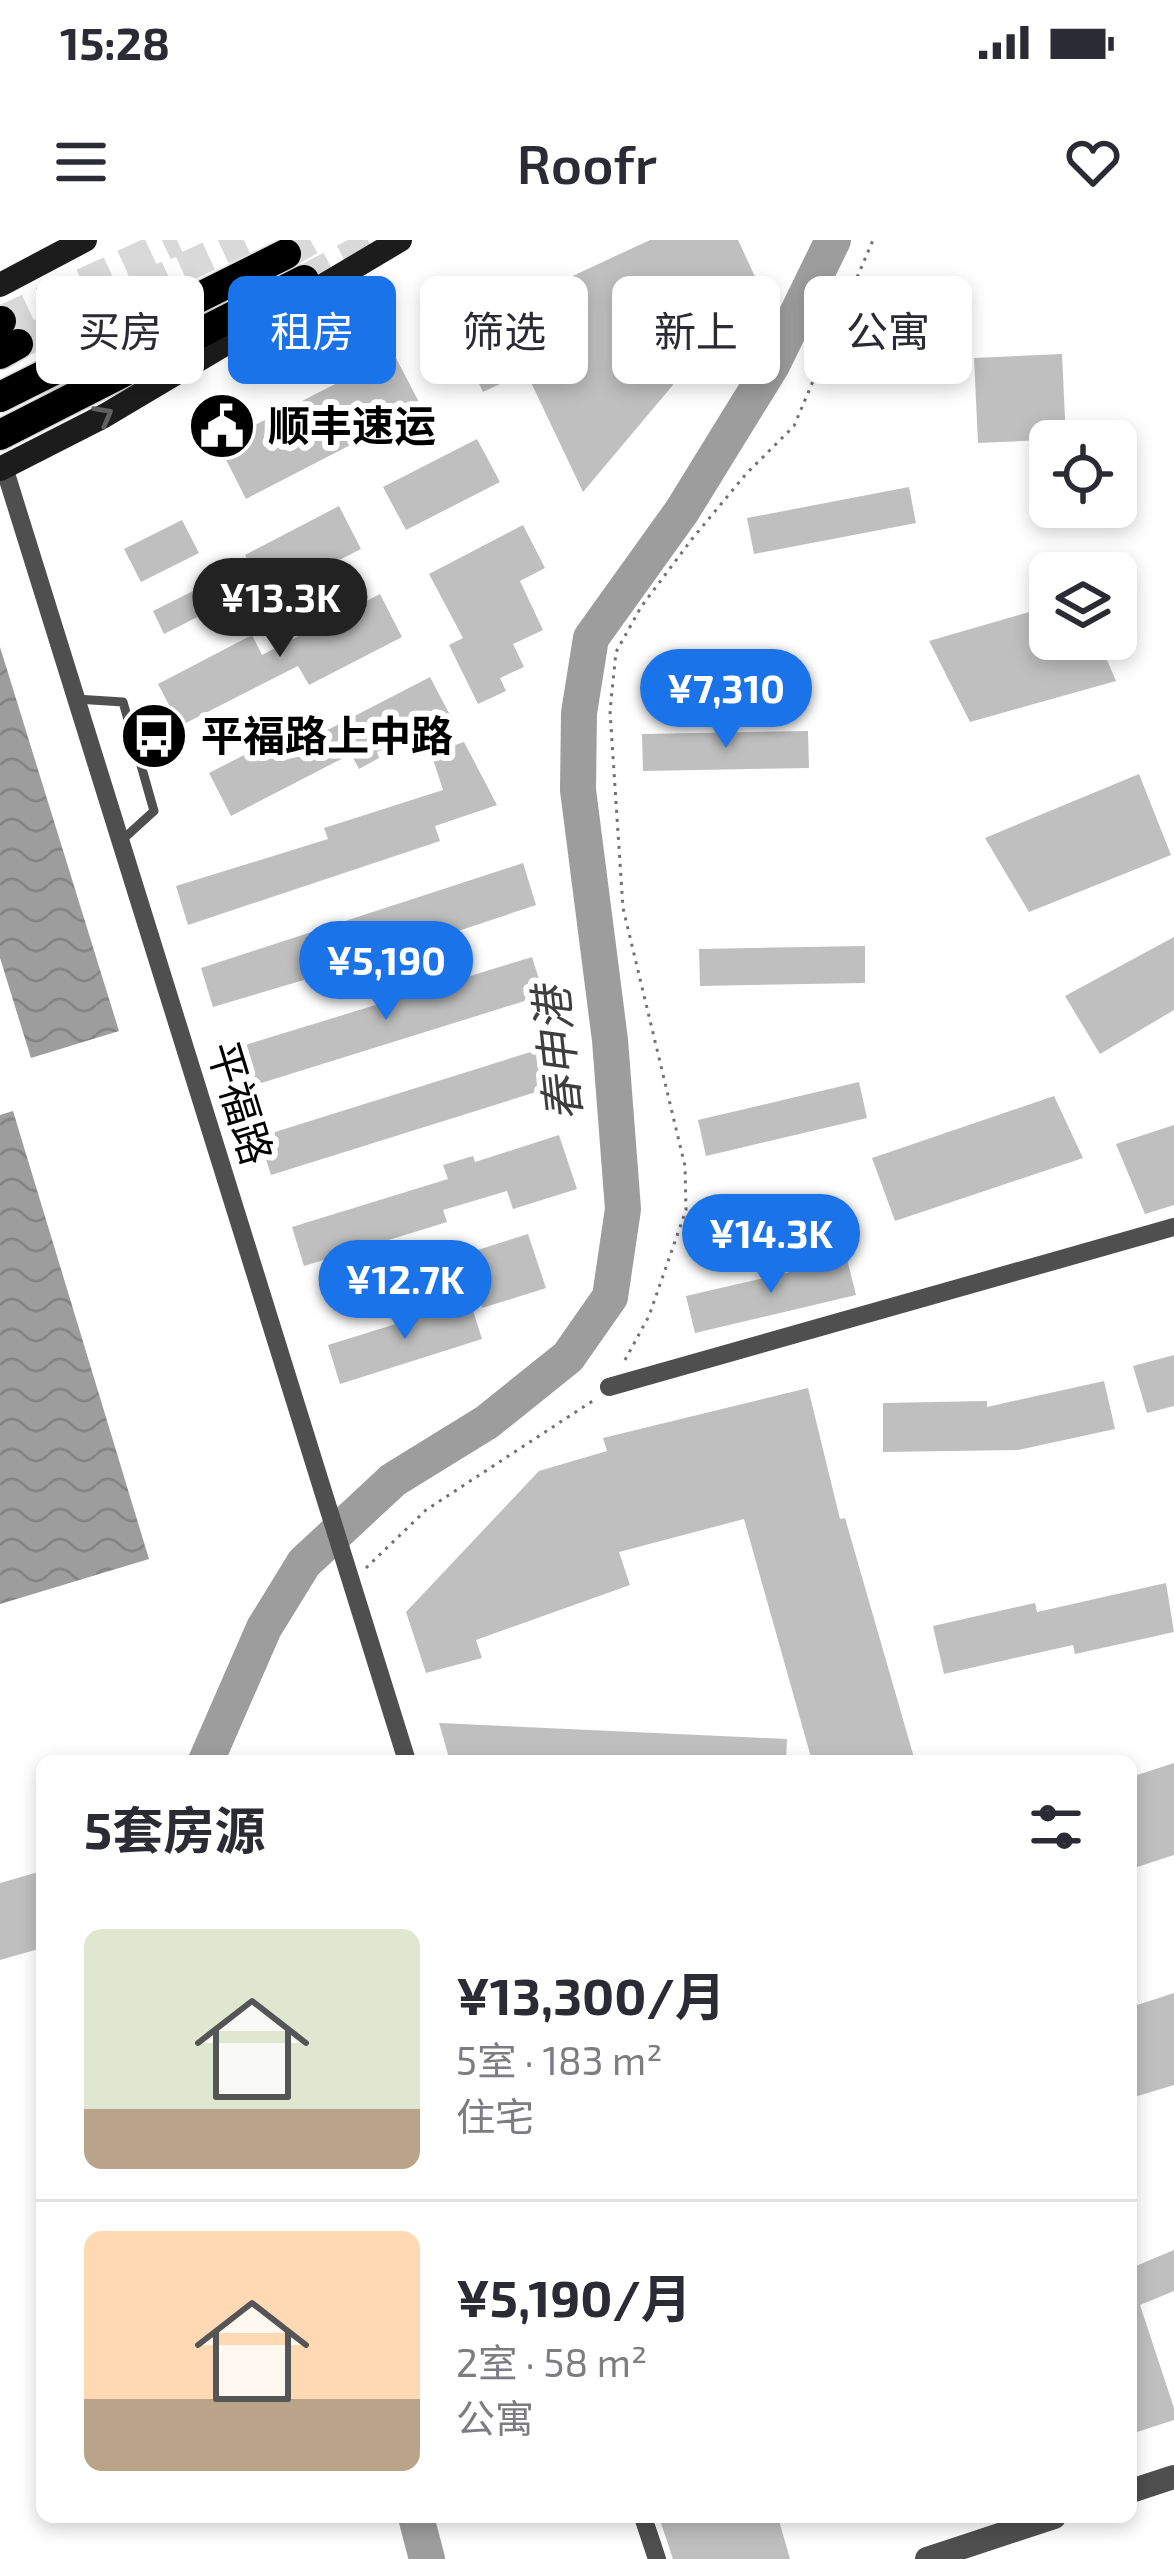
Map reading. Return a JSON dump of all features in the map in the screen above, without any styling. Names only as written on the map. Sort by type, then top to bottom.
[{"type":"highway","points":[[0,397],[295,267],[0,435]]},
{"type":"main road","points":[[0,285],[86,240]]},
{"type":"main road","points":[[2,468],[104,416],[400,240]]},
{"type":"street","name":"平福路","points":[[2,468],[405,1755]]},
{"type":"street","points":[[609,1388],[1174,1227]]},
{"type":"street","points":[[1137,2490],[1174,2477]]},
{"type":"street","points":[[645,2523],[657,2559]]},
{"type":"street","points":[[927,2559],[1036,2523]]},
{"type":"lane","points":[[76,699],[123,702],[154,811],[121,842]]},
{"type":"path","points":[[350,1575],[426,1510],[609,1388],[649,1316],[686,1210],[685,1166],[623,908],[610,711],[616,652],[641,607],[692,539],[746,474],[794,427],[873,240]]},
{"type":"water","points":[[0,647],[119,1031],[31,1058],[0,958]]},
{"type":"water","points":[[13,1111],[149,1559],[0,1604],[0,1115]]},
{"type":"building","points":[[650,240],[738,240],[755,276],[612,276],[612,384],[673,385],[583,492],[532,384],[588,384],[588,276],[572,276]]},
{"type":"building","points":[[1062,354],[1065,420],[1029,420],[1029,441],[978,443],[974,358]]},
{"type":"building","points":[[396,358],[422,408],[246,499],[218,444],[335,384],[396,384]]},
{"type":"building","points":[[477,439],[500,482],[406,530],[383,487]]},
{"type":"building","points":[[909,487],[916,523],[754,554],[747,518]]},
{"type":"building","points":[[339,506],[361,549],[267,597],[245,555]]},
{"type":"building","points":[[182,520],[199,553],[141,582],[124,549]]},
{"type":"building","points":[[523,525],[545,568],[520,581],[543,630],[513,644],[524,667],[500,678],[506,691],[478,704],[449,645],[463,638],[429,574]]},
{"type":"building","points":[[215,580],[227,602],[164,634],[153,611]]},
{"type":"building","points":[[380,594],[402,637],[309,685],[298,666],[180,726],[158,684],[252,635],[262,655]]},
{"type":"building","points":[[1029,612],[1029,660],[1107,660],[1116,681],[970,722],[929,641]]},
{"type":"building","points":[[430,677],[451,717],[377,752],[379,758],[359,769],[351,754],[231,816],[209,773],[303,725],[310,739]]},
{"type":"building","points":[[808,731],[809,768],[643,771],[642,734]]},
{"type":"building","points":[[464,742],[497,805],[435,826],[440,841],[188,925],[176,886],[328,839],[324,828],[443,790],[431,753]]},
{"type":"building","points":[[1139,774],[1171,855],[1029,912],[985,838]]},
{"type":"building","points":[[523,863],[536,905],[213,1007],[201,968]]},
{"type":"building","points":[[1174,937],[1174,1010],[1100,1054],[1065,996]]},
{"type":"building","points":[[865,946],[865,983],[700,986],[699,949]]},
{"type":"building","points":[[532,957],[544,995],[242,1089],[229,1050]]},
{"type":"building","points":[[556,1044],[568,1082],[271,1175],[259,1137]]},
{"type":"building","points":[[859,1082],[867,1118],[706,1156],[698,1120]]},
{"type":"building","points":[[1054,1096],[1083,1158],[895,1221],[872,1158]]},
{"type":"building","points":[[1174,1125],[1174,1205],[1145,1214],[1116,1144]]},
{"type":"building","points":[[559,1135],[577,1189],[513,1209],[507,1191],[443,1210],[447,1222],[304,1266],[292,1227],[448,1179],[443,1165],[473,1156],[475,1162]]},
{"type":"building","points":[[528,1234],[546,1288],[482,1308],[465,1254]]},
{"type":"building","points":[[847,1259],[856,1295],[695,1333],[686,1296]]},
{"type":"building","points":[[470,1301],[482,1339],[340,1384],[328,1345]]},
{"type":"building","points":[[1174,1355],[1174,1406],[1147,1413],[1133,1366]]},
{"type":"building","points":[[1104,1381],[1115,1429],[1018,1450],[883,1452],[883,1403],[987,1401],[987,1407]]},
{"type":"building","points":[[808,1388],[840,1519],[845,1518],[913,1755],[810,1755],[744,1519],[619,1552],[630,1585],[476,1640],[482,1658],[426,1673],[406,1612],[539,1471],[607,1451],[603,1438]]},
{"type":"building","points":[[1166,1583],[1174,1632],[1075,1654],[1073,1645],[944,1674],[933,1626],[1035,1603],[1037,1612]]},
{"type":"building","points":[[439,1723],[787,1739],[786,1755],[448,1755]]},
{"type":"building","points":[[1174,1763],[1174,1855],[1137,1867],[1137,1775]]},
{"type":"building","points":[[36,1873],[36,1950],[0,1960],[0,1883]]},
{"type":"building","points":[[1174,1993],[1174,2085],[1137,2096],[1137,2005]]},
{"type":"building","points":[[1174,2250],[1174,2291],[1140,2305],[1174,2420],[1137,2432],[1137,2265]]},
{"type":"building","points":[[661,2523],[780,2523],[790,2559],[673,2559]]},
{"type":"waterway","name":"春申港","points":[[209,1755],[264,1628],[304,1563],[393,1480],[487,1422],[568,1357],[610,1297],[623,1209],[610,1040],[578,790],[579,713],[591,638],[682,511],[772,365],[833,240]]},
{"type":"waterway","name":"春申港","points":[[418,2523],[427,2559]]},
{"type":"tunnel","points":[[1,321],[177,240]]},
{"type":"tunnel","points":[[18,344],[244,240]]},
{"type":"tunnel","points":[[286,254],[310,240]]},
{"type":"tunnel","points":[[312,276],[380,240]]},
{"type":"place","name":"顺丰速运","points":[[222,426]]},
{"type":"place","name":"平福路上中路","points":[[154,736]]}]
